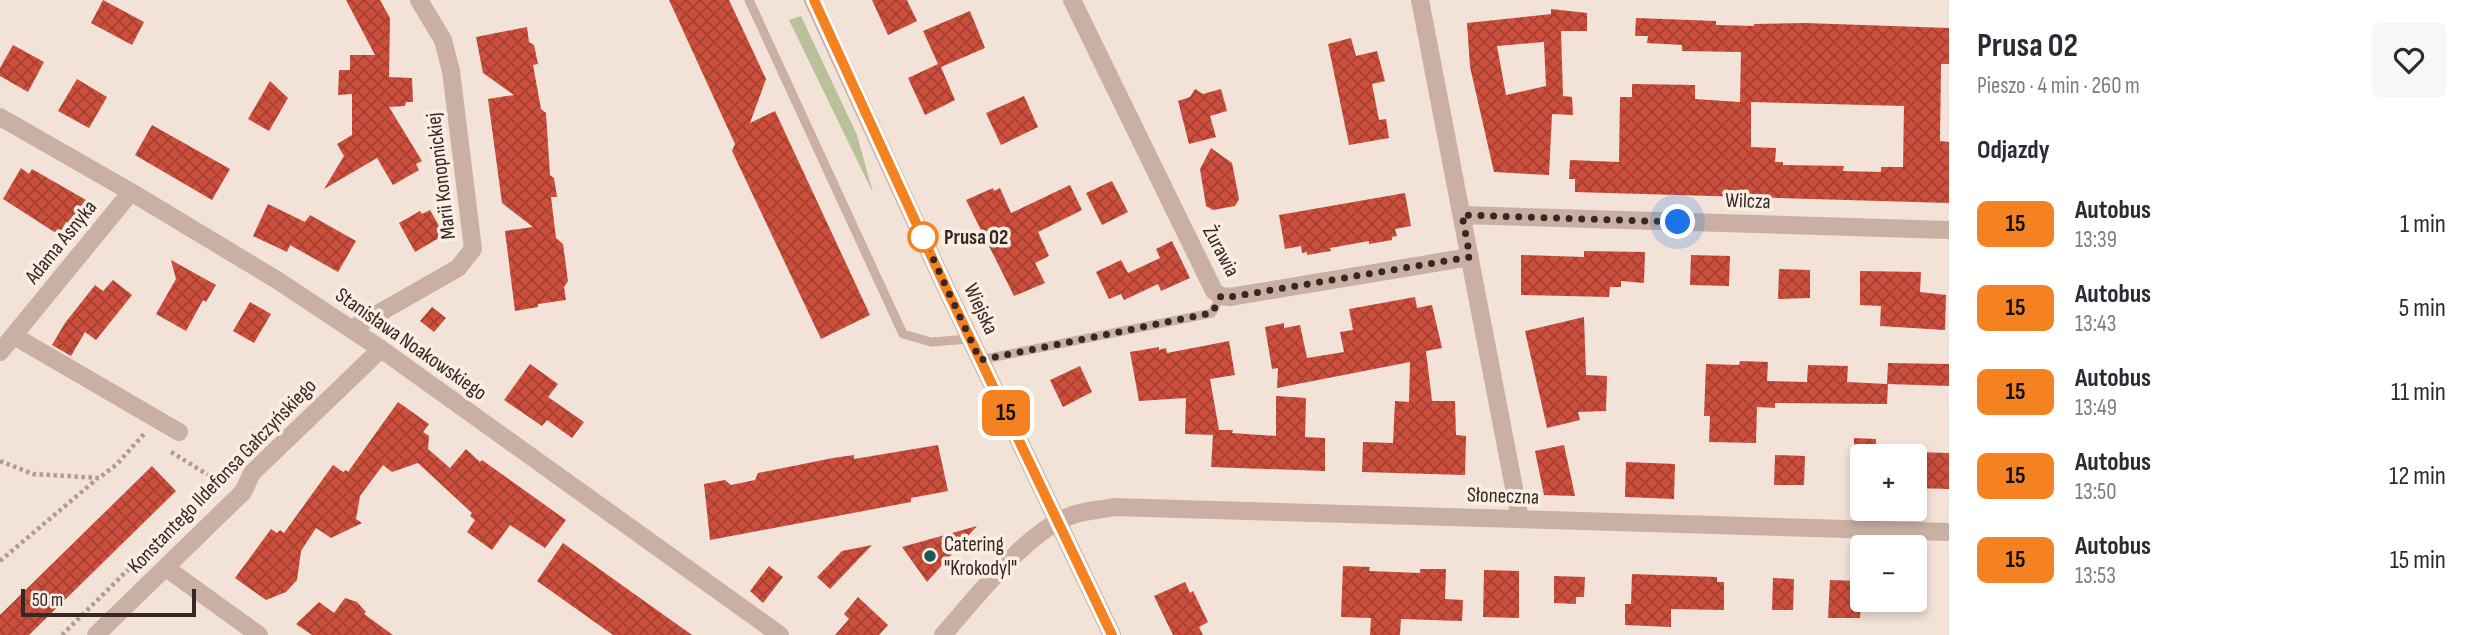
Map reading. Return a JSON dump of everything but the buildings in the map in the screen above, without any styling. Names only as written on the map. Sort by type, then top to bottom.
[{"type":"street","name":"Marii Konopnickiej","points":[[351,329],[458,268],[473,249],[451,71],[443,40],[419,0]]},
{"type":"street","name":"Wiejska","points":[[813,0],[970,339],[1112,635]]},
{"type":"street","name":"Żurawia","points":[[1072,0],[1214,291],[1221,296],[1230,297],[1470,257]]},
{"type":"street","points":[[1420,0],[1520,519]]},
{"type":"street","name":"Stanisława Noakowskiego","points":[[0,117],[277,280],[351,329],[780,635]]},
{"type":"street","name":"Adama Asnyka","points":[[0,352],[131,192]]},
{"type":"street","name":"Wilcza","points":[[1462,215],[1949,230]]},
{"type":"street","points":[[14,336],[179,432]]},
{"type":"street","name":"Konstantego Ildefonsa Gałczyńskiego","points":[[96,635],[243,492],[252,472],[381,349]]},
{"type":"street","name":"Słoneczna","points":[[1058,522],[1074,514],[1138,507],[1949,532]]},
{"type":"street","points":[[943,635],[1010,560],[1058,522]]},
{"type":"street","points":[[166,568],[259,635]]},
{"type":"lane","points":[[749,0],[903,334],[931,342],[970,339]]},
{"type":"lane","points":[[980,360],[1212,313],[1221,296]]},
{"type":"path","points":[[0,561],[117,464],[144,435]]},
{"type":"path","points":[[0,461],[33,474],[99,478]]},
{"type":"path","points":[[62,635],[235,464]]},
{"type":"green space","points":[[801,16],[857,135],[873,193],[789,20]]},
{"type":"bus line","name":"15","points":[[814,0],[945,286],[1112,635]]},
{"type":"place","name":"Prusa 02","points":[[923,237]]},
{"type":"place","name":"Catering \"Krokodyl\"","points":[[930,556]]},
{"type":"route","points":[[923,237],[980,360],[1212,313],[1221,296],[1230,297],[1470,257],[1462,215],[1678,222]]}]
